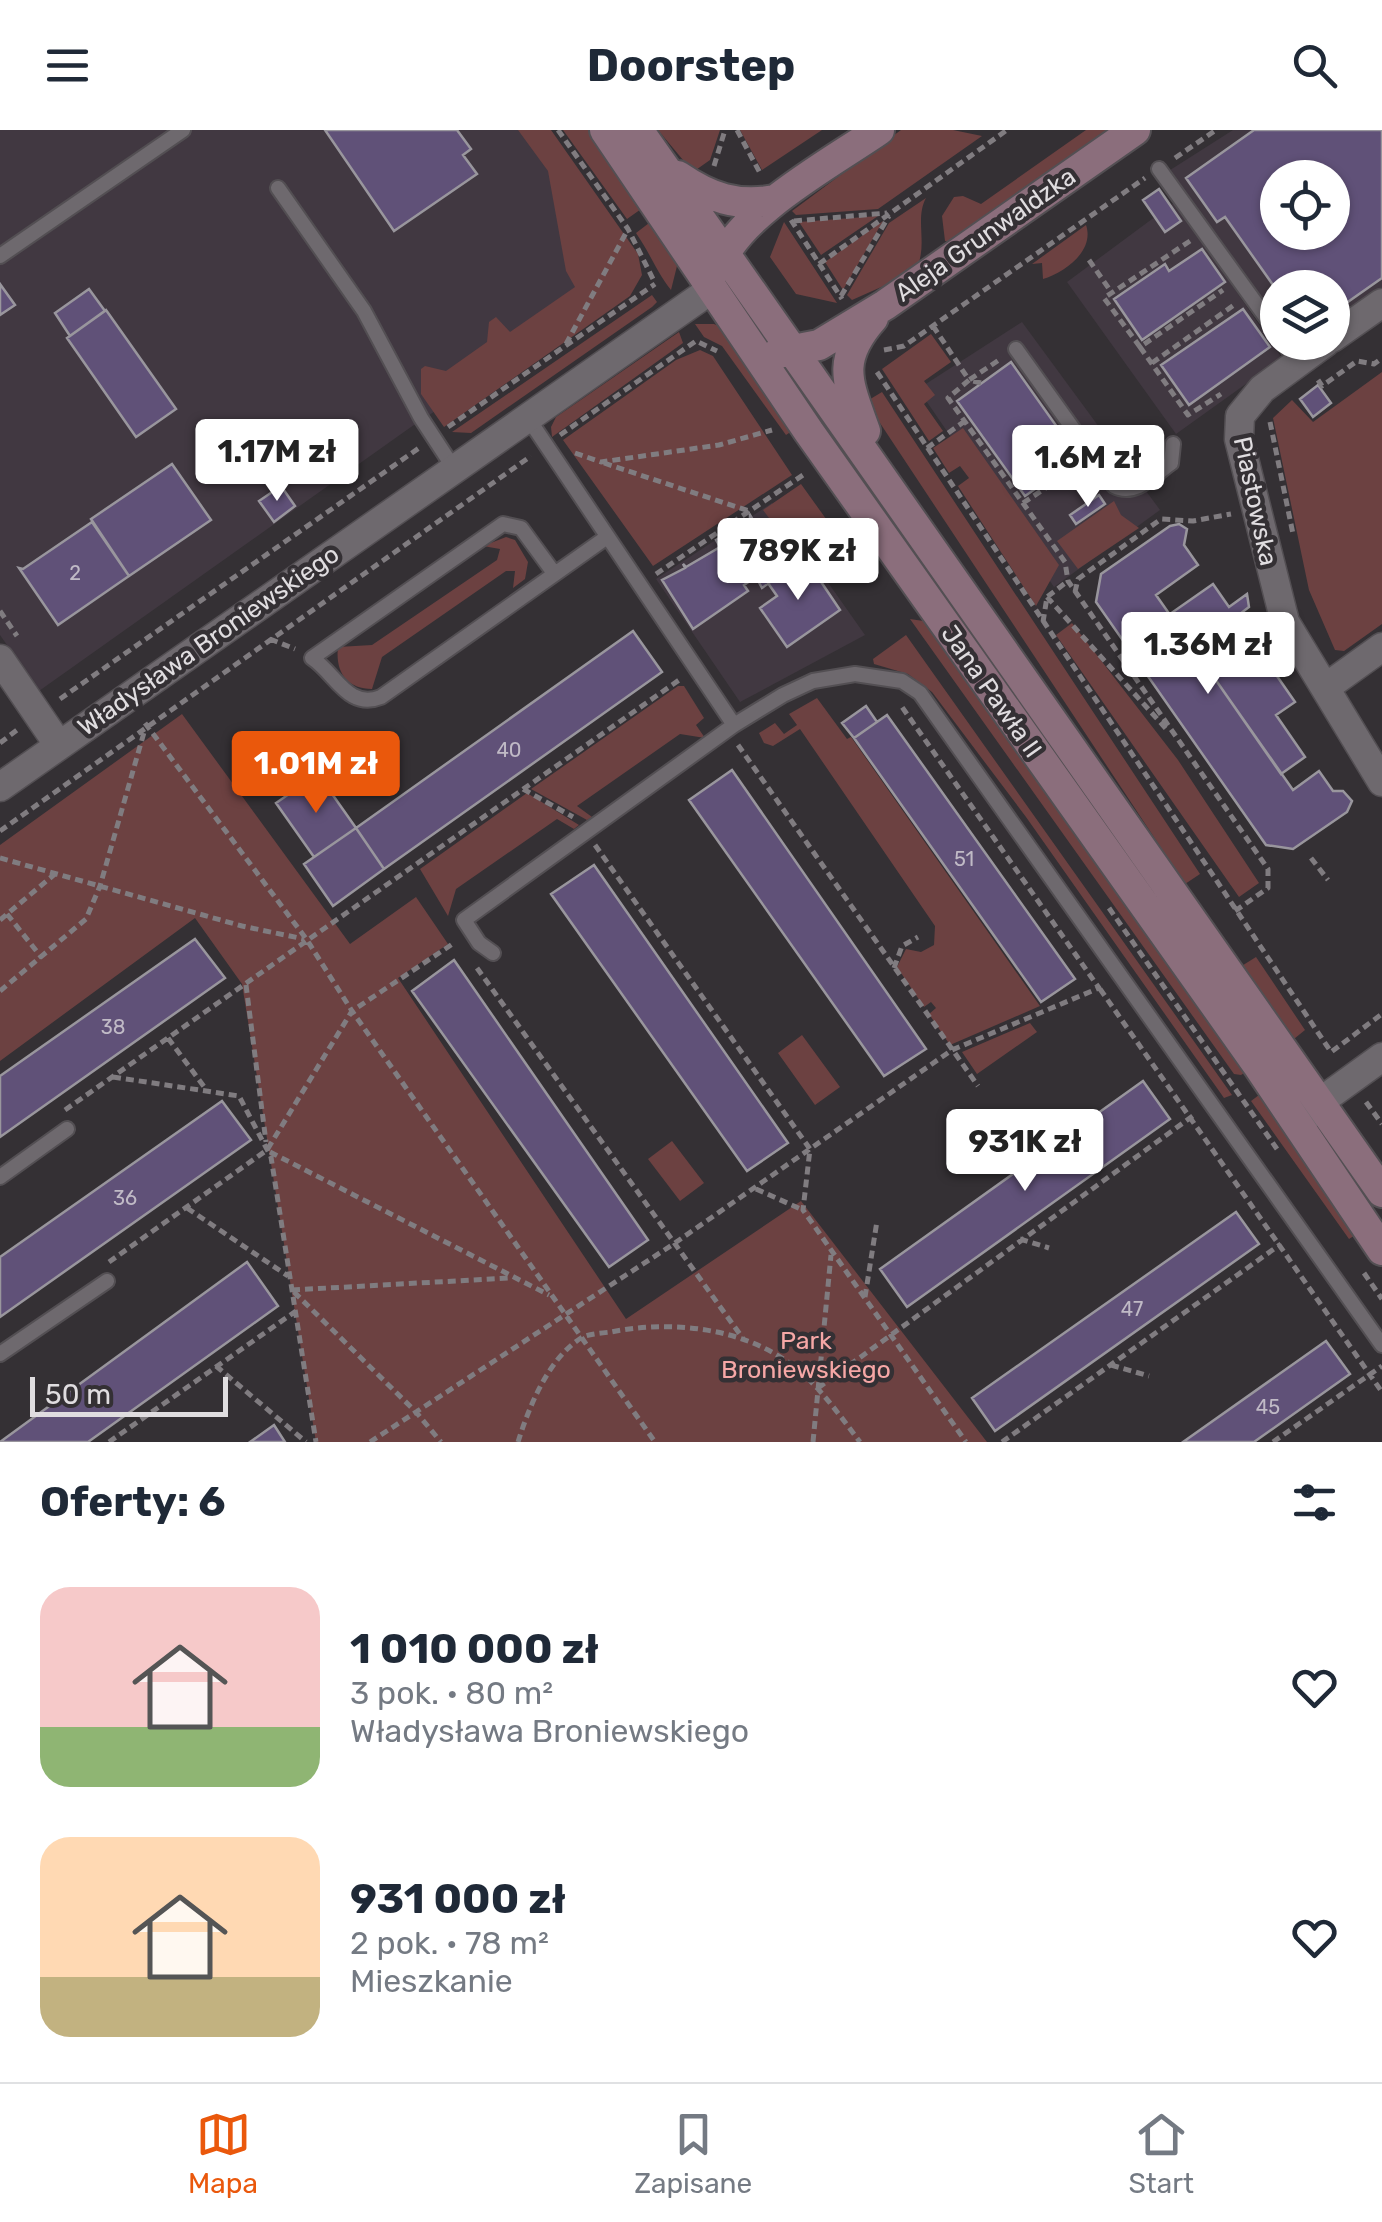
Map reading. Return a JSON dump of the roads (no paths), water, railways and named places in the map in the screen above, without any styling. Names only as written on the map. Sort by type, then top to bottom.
[{"type":"main road","name":"Jana Pawła II","points":[[605,130],[744,337],[1305,1132],[1382,1250]]},
{"type":"main road","name":"Jana Pawła II","points":[[638,130],[1382,1192]]},
{"type":"main road","points":[[712,288],[724,253],[748,222],[780,204],[879,130]]},
{"type":"main road","name":"Aleja Grunwaldzka","points":[[795,352],[819,345],[885,305],[1135,130]]},
{"type":"main road","points":[[663,165],[716,198],[739,204],[780,204]]},
{"type":"main road","name":"Aleja Grunwaldzka","points":[[880,475],[848,388],[846,370],[862,330],[885,305]]},
{"type":"main road","points":[[744,337],[764,349],[795,352]]},
{"type":"street","name":"Władysława Broniewskiego","points":[[0,787],[712,288]]},
{"type":"street","name":"Piastowska","points":[[1350,326],[1382,303]]},
{"type":"street","name":"Piastowska","points":[[1296,364],[1262,389],[1240,416],[1239,439],[1284,622],[1382,782]]},
{"type":"street","points":[[1325,688],[1382,647]]},
{"type":"street","points":[[8,664],[58,744]]},
{"type":"street","points":[[1305,1132],[1307,1114],[1317,1104],[1382,1057]]},
{"type":"lane","points":[[0,256],[183,130]]},
{"type":"lane","points":[[1159,169],[1260,309]]},
{"type":"lane","points":[[278,188],[364,311],[455,470]]},
{"type":"lane","points":[[1016,348],[1114,486],[1130,490],[1171,462],[1173,444]]},
{"type":"lane","points":[[528,418],[734,725]]},
{"type":"lane","points":[[554,573],[520,528],[503,524],[312,658],[349,695],[372,700],[607,538]]},
{"type":"lane","points":[[493,953],[464,936],[464,920],[597,833],[734,725],[813,681],[836,676],[892,679],[920,693],[1382,1345]]},
{"type":"lane","points":[[0,1177],[68,1129]]},
{"type":"lane","points":[[0,1354],[100,1277]]},
{"type":"park label","name":"Park Broniewskiego","points":[[806,1354]]}]
